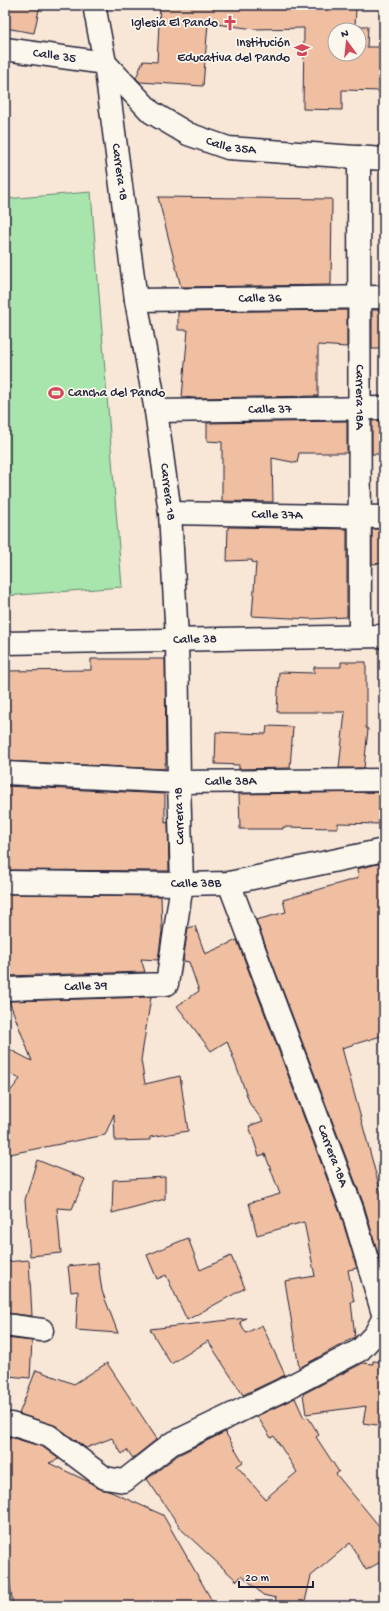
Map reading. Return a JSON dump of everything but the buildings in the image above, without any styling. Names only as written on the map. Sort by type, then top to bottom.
[{"type":"street","name":"Carrera 18","points":[[94,5],[105,63],[136,300],[156,412],[170,513],[177,640],[182,884],[167,984]]},
{"type":"street","name":"Calle 35","points":[[5,49],[105,63]]},
{"type":"street","name":"Calle 35A","points":[[105,63],[151,112],[188,134],[228,148],[384,159]]},
{"type":"street","name":"Carrera 18A","points":[[359,157],[358,296],[360,636]]},
{"type":"street","name":"Calle 36","points":[[136,300],[358,296],[384,297]]},
{"type":"street","name":"Calle 37","points":[[156,412],[384,408]]},
{"type":"street","name":"Calle 37A","points":[[170,513],[384,517]]},
{"type":"street","name":"Calle 38","points":[[5,643],[384,636]]},
{"type":"street","name":"Calle 38A","points":[[5,773],[179,782],[384,780]]},
{"type":"street","name":"Calle 38B","points":[[5,882],[182,884],[229,883],[384,850]]},
{"type":"street","name":"Carrera 18A","points":[[5,1425],[11,1424],[49,1436],[105,1478],[124,1481],[171,1444],[287,1388],[360,1350],[375,1334],[384,1317],[352,1209],[229,883]]},
{"type":"street","name":"Calle 39","points":[[5,989],[167,984]]},
{"type":"street","points":[[5,1325],[42,1330]]},
{"type":"green space","name":"Cancha del Pando","points":[[91,192],[122,587],[5,596],[5,199]]},
{"type":"place","name":"Iglesia El Pando","points":[[230,23]]},
{"type":"place","name":"Institución Educativa del Pando","points":[[302,50]]},
{"type":"place","name":"Cancha del Pando","points":[[56,393]]}]
